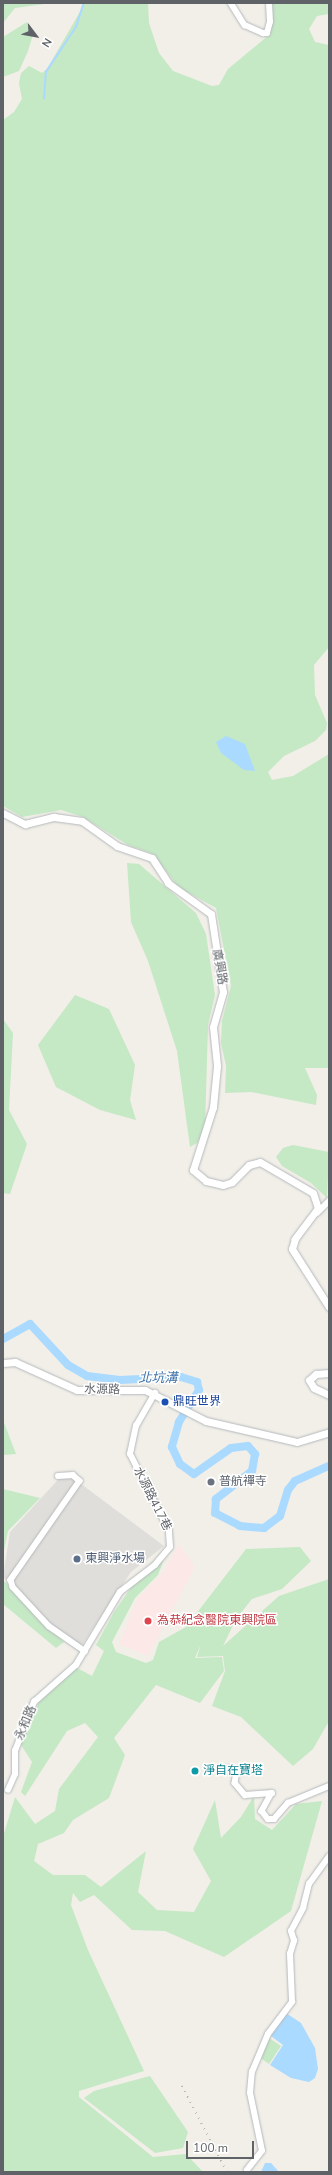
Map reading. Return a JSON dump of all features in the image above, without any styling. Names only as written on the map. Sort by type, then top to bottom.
[{"type":"street","points":[[231,3],[250,30],[267,33],[269,3]]},
{"type":"street","name":"廣興路","points":[[3,813],[25,824],[54,817],[82,821],[117,846],[152,858],[168,883],[208,908],[214,919],[215,954],[223,992],[214,1027],[217,1066],[213,1107],[193,1170],[206,1181],[223,1185],[232,1182],[249,1165],[266,1164],[313,1193],[318,1208],[316,1214]]},
{"type":"street","points":[[329,1201],[295,1239],[292,1249],[329,1307]]},
{"type":"street","name":"水源路","points":[[3,1363],[15,1362],[77,1390],[155,1393],[192,1413],[218,1424],[245,1427],[297,1442],[329,1432]]},
{"type":"street","points":[[329,1373],[316,1374],[309,1380],[314,1388],[329,1395]]},
{"type":"street","name":"水源路417巷","points":[[85,1651],[120,1592],[155,1565],[172,1542],[130,1454],[136,1426],[155,1393]]},
{"type":"street","points":[[58,1476],[72,1475],[80,1481],[11,1580],[13,1587],[49,1626],[85,1651]]},
{"type":"street","name":"永和路","points":[[8,1790],[15,1774],[15,1751],[34,1702],[76,1665],[85,1651]]},
{"type":"street","points":[[226,1768],[236,1772],[235,1783],[245,1795],[272,1793],[262,1811],[268,1819],[274,1819],[288,1802],[329,1786]]},
{"type":"street","points":[[247,2170],[262,2148],[250,2094],[252,2072],[268,2034],[292,2002],[290,1954],[294,1940],[291,1931],[303,1908],[309,1884],[329,1856]]},
{"type":"shaded area","name":"東興淨水場","points":[[65,1472],[164,1546],[131,1572],[78,1651],[3,1577],[10,1532]]},
{"type":"shaded area","name":"為恭紀念醫院東興院區","points":[[179,1544],[195,1567],[148,1656],[119,1644],[138,1598],[164,1571]]},
{"type":"green space","points":[[3,3],[52,3],[15,8],[3,23]]},
{"type":"green space","points":[[85,3],[148,3],[149,23],[159,53],[173,71],[212,86],[219,85],[228,69],[269,35],[267,3],[329,3],[329,14],[317,16],[309,29],[315,42],[329,45],[329,647],[314,665],[315,695],[327,723],[326,730],[315,741],[284,756],[268,772],[272,780],[293,776],[329,754],[329,1068],[305,1068],[317,1095],[316,1105],[251,1092],[225,1093],[226,1066],[221,1043],[222,1021],[231,986],[216,908],[178,887],[153,854],[128,845],[83,817],[61,810],[22,817],[3,806],[3,120],[14,112],[22,99],[19,83],[21,73],[29,66],[42,73],[47,69]]},
{"type":"green space","points":[[27,22],[34,31],[28,51],[19,71],[3,77],[3,37]]},
{"type":"green space","points":[[127,863],[139,864],[196,913],[206,934],[215,995],[208,1025],[205,1129],[197,1143],[190,1147],[177,1051],[148,961],[131,922]]},
{"type":"green space","points":[[75,995],[109,1009],[135,1065],[130,1100],[136,1120],[100,1110],[56,1087],[38,1045]]},
{"type":"green space","points":[[3,1019],[13,1033],[9,1110],[27,1144],[10,1194],[3,1193]]},
{"type":"green space","points":[[293,1145],[329,1152],[327,1198],[311,1183],[282,1166],[276,1157],[283,1148]]},
{"type":"green space","points":[[3,1420],[16,1454],[3,1455]]},
{"type":"green space","points":[[3,1489],[40,1498],[8,1531],[3,1555]]},
{"type":"green space","points":[[300,1547],[311,1561],[282,1589],[252,1599],[236,1619],[223,1646],[279,1596],[329,1579],[329,1721],[313,1749],[293,1766],[241,1717],[212,1706],[225,1671],[223,1656],[197,1657],[201,1644],[195,1658],[222,1657],[224,1671],[200,1703],[156,1685],[114,1738],[125,1755],[109,1798],[73,1820],[64,1833],[38,1844],[34,1861],[53,1875],[85,1875],[101,1887],[146,1851],[138,1892],[157,1910],[194,1912],[211,1881],[193,1849],[215,1800],[221,1838],[241,1817],[254,1796],[255,1819],[272,1830],[296,1804],[322,1801],[291,1911],[224,1957],[165,1931],[132,1930],[94,1895],[80,1902],[73,1893],[71,1905],[88,1950],[144,2071],[79,2091],[79,2097],[153,2157],[186,2154],[203,2172],[3,2172],[3,1837],[15,1797],[35,1824],[55,1811],[59,1789],[98,1737],[85,1723],[67,1731],[25,1796],[21,1792],[32,1762],[21,1745],[39,1702],[77,1668],[92,1676],[104,1651],[96,1645],[114,1612],[130,1589],[164,1559],[158,1575],[135,1598],[112,1642],[116,1652],[146,1663],[153,1660],[159,1642],[186,1627],[246,1549]]},
{"type":"green space","points":[[3,1580],[64,1642],[56,1648],[3,1604]]},
{"type":"green space","points":[[269,2038],[281,2046],[269,2064],[259,2057]]},
{"type":"green space","points":[[150,2076],[188,2132],[183,2148],[155,2153],[84,2098],[94,2091]]},
{"type":"water","points":[[226,736],[245,744],[255,771],[244,770],[221,753],[216,742]]},
{"type":"water","points":[[286,2013],[301,2023],[315,2048],[318,2069],[315,2078],[309,2082],[291,2078],[270,2065],[283,2045],[271,2036]]},
{"type":"water","points":[[265,2163],[271,2163],[279,2172],[261,2172]]},
{"type":"waterway","points":[[44,99],[46,72],[76,27],[84,3]]},
{"type":"waterway","name":"北坑溝","points":[[3,1339],[30,1324],[68,1365],[87,1376],[120,1380],[181,1377],[197,1382],[199,1390],[179,1422],[172,1447],[180,1464],[194,1474],[231,1448],[248,1446],[255,1454],[252,1471],[216,1499],[215,1513],[240,1526],[264,1528],[280,1516],[288,1490],[295,1481],[329,1466]]},
{"type":"railway","points":[[182,2086],[227,2172]]},
{"type":"place","name":"鼎旺世界","points":[[165,1402]]},
{"type":"place","name":"普航禪寺","points":[[211,1482]]},
{"type":"place","name":"東興淨水場","points":[[77,1559]]},
{"type":"place","name":"為恭紀念醫院東興院區","points":[[148,1621]]},
{"type":"place","name":"淨自在寶塔","points":[[195,1771]]}]
